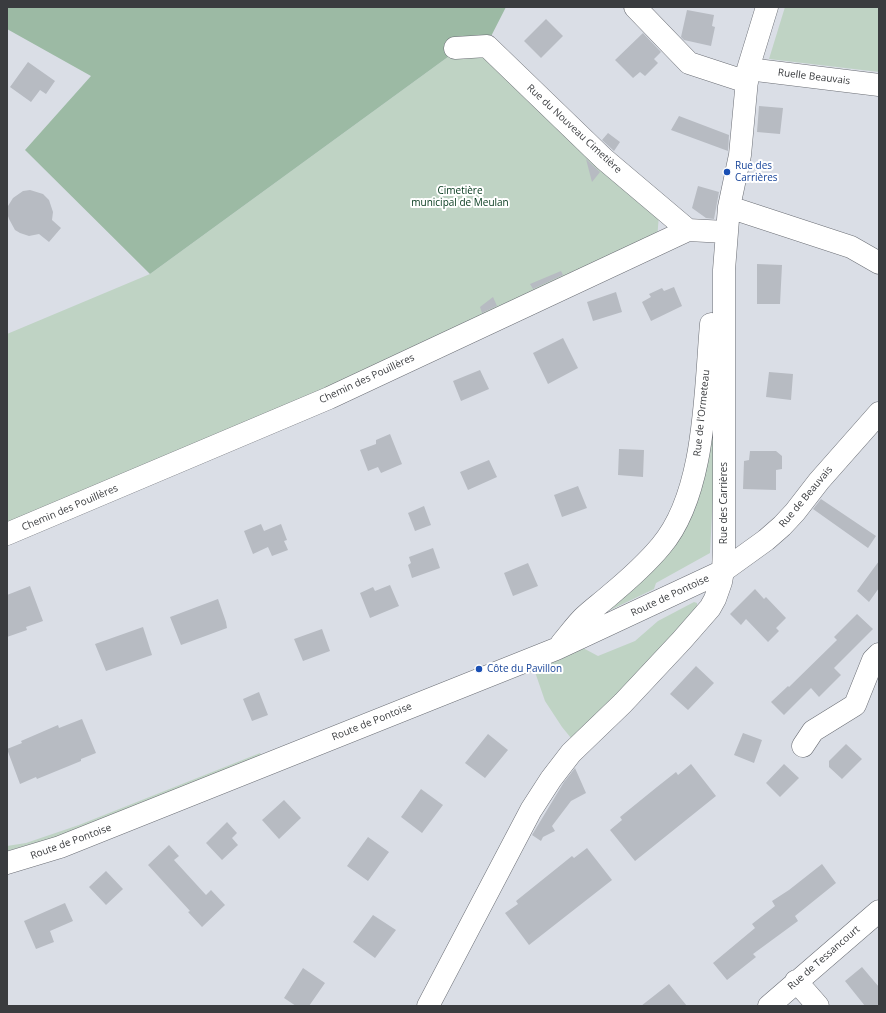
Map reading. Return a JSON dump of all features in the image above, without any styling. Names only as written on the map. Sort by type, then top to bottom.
[{"type":"street","name":"Ruelle Beauvais","points":[[635,7],[689,62],[747,76],[879,85]]},
{"type":"street","name":"Rue des Carrières","points":[[723,571],[724,270],[726,232],[729,207],[740,155],[747,76],[767,7]]},
{"type":"street","name":"Rue du Nouveau Cimetière","points":[[455,48],[487,46],[604,159],[688,230]]},
{"type":"street","points":[[729,207],[851,247],[879,263]]},
{"type":"street","name":"Chemin des Pouillères","points":[[7,534],[328,398],[688,230],[726,232]]},
{"type":"street","name":"Rue de l'Ormeteau","points":[[556,649],[583,618],[645,564],[662,545],[677,522],[687,500],[702,434],[712,311],[724,270]]},
{"type":"street","name":"Rue de Beauvais","points":[[723,571],[766,540],[782,526],[848,447],[879,413]]},
{"type":"street","points":[[428,1006],[531,810],[551,779],[571,753],[623,703],[710,608],[718,591],[723,571]]},
{"type":"street","name":"Route de Pontoise","points":[[10,862],[28,858],[60,847],[556,649],[723,571]]},
{"type":"street","points":[[803,746],[813,732],[855,704],[874,660],[879,654]]},
{"type":"street","name":"Rue de Tessancourt","points":[[769,1006],[796,981],[879,911]]},
{"type":"street","points":[[796,981],[818,1006]]},
{"type":"green space","points":[[7,7],[506,7],[483,52],[452,54],[150,274],[25,150],[91,76],[7,29]]},
{"type":"green space","points":[[785,7],[879,7],[879,72],[769,59]]},
{"type":"green space","name":"Cimetière municipal de Meulan","points":[[483,52],[659,215],[657,239],[157,464],[7,529],[7,334],[150,274],[452,54]]},
{"type":"green space","points":[[722,318],[710,553],[656,583],[654,589],[602,614],[681,532]]},
{"type":"green space","points":[[694,602],[697,603],[697,608],[621,691],[571,738],[545,701],[534,669],[583,648],[598,656],[635,641],[658,621]]},
{"type":"green space","points":[[260,753],[262,758],[81,830],[7,851],[7,846],[26,843],[79,825]]},
{"type":"building","points":[[687,10],[714,15],[712,26],[715,27],[711,46],[684,40],[681,37]]},
{"type":"building","points":[[546,19],[563,36],[541,58],[524,41]]},
{"type":"building","points":[[643,33],[661,52],[654,59],[658,63],[645,76],[640,72],[633,78],[615,60]]},
{"type":"building","points":[[28,62],[55,81],[46,94],[40,90],[31,102],[10,87]]},
{"type":"building","points":[[759,106],[783,108],[780,134],[757,132]]},
{"type":"building","points":[[679,116],[729,135],[728,151],[671,130]]},
{"type":"building","points":[[608,133],[620,142],[614,151],[602,140]]},
{"type":"building","points":[[586,159],[600,172],[592,182]]},
{"type":"building","points":[[698,186],[719,192],[714,219],[706,218],[692,208]]},
{"type":"building","points":[[30,190],[43,194],[49,200],[53,212],[52,220],[61,228],[49,242],[39,234],[29,236],[20,233],[15,230],[9,219],[7,213],[8,206],[13,198],[23,191]]},
{"type":"building","points":[[757,264],[782,265],[780,304],[757,304]]},
{"type":"building","points":[[561,271],[563,275],[533,289],[530,284]]},
{"type":"building","points":[[674,287],[682,306],[651,321],[642,302],[651,297],[649,294],[662,288],[664,291]]},
{"type":"building","points":[[616,292],[622,312],[593,321],[587,302]]},
{"type":"building","points":[[493,297],[497,306],[482,313],[480,307]]},
{"type":"building","points":[[563,338],[578,368],[548,384],[533,353]]},
{"type":"building","points":[[480,370],[489,389],[461,401],[453,381]]},
{"type":"building","points":[[769,372],[793,374],[791,400],[766,397]]},
{"type":"building","points":[[390,434],[402,464],[381,473],[378,467],[368,471],[360,450],[376,444],[376,440]]},
{"type":"building","points":[[619,449],[644,450],[643,477],[618,475]]},
{"type":"building","points":[[750,451],[776,451],[782,456],[782,469],[776,470],[776,490],[743,489],[744,461],[749,460]]},
{"type":"building","points":[[489,460],[497,477],[468,490],[460,472]]},
{"type":"building","points":[[578,486],[587,508],[562,517],[554,495]]},
{"type":"building","points":[[821,499],[876,536],[868,548],[813,509]]},
{"type":"building","points":[[424,506],[431,525],[415,531],[408,513]]},
{"type":"building","points":[[261,524],[264,531],[281,524],[287,540],[284,541],[288,550],[272,556],[268,547],[253,554],[244,531]]},
{"type":"building","points":[[433,548],[440,568],[412,578],[408,565],[411,563],[409,557]]},
{"type":"building","points":[[879,561],[879,588],[869,602],[857,591]]},
{"type":"building","points":[[528,563],[538,586],[513,596],[504,573]]},
{"type":"building","points":[[390,585],[399,606],[370,618],[360,593],[373,587],[375,591]]},
{"type":"building","points":[[30,586],[43,621],[26,627],[27,630],[7,637],[7,595]]},
{"type":"building","points":[[755,589],[764,599],[766,597],[786,618],[776,628],[779,631],[768,642],[746,619],[741,625],[730,614]]},
{"type":"building","points":[[218,599],[227,628],[181,645],[170,617]]},
{"type":"building","points":[[857,614],[873,629],[834,668],[841,675],[819,697],[811,688],[784,715],[771,702],[788,686],[789,687],[837,640],[834,637]]},
{"type":"building","points":[[143,627],[152,655],[106,671],[95,644]]},
{"type":"building","points":[[322,629],[330,651],[303,661],[294,639]]},
{"type":"building","points":[[696,666],[714,683],[688,710],[670,694]]},
{"type":"building","points":[[259,692],[268,715],[252,721],[243,699]]},
{"type":"building","points":[[82,719],[96,753],[81,759],[81,761],[37,779],[36,777],[20,784],[7,749],[22,743],[21,741],[58,725],[59,728]]},
{"type":"building","points":[[743,733],[762,740],[754,763],[734,755]]},
{"type":"building","points":[[488,734],[508,750],[485,778],[465,763]]},
{"type":"building","points":[[846,744],[862,759],[842,779],[829,767],[829,761]]},
{"type":"building","points":[[691,764],[716,796],[635,861],[610,830],[622,820],[620,817],[676,772],[678,775]]},
{"type":"building","points":[[784,764],[799,778],[780,797],[766,783]]},
{"type":"building","points":[[575,768],[586,793],[571,801],[552,826],[555,831],[543,837],[541,841],[532,835],[564,782]]},
{"type":"building","points":[[421,789],[443,805],[422,833],[401,817]]},
{"type":"building","points":[[284,800],[301,818],[279,839],[262,820]]},
{"type":"building","points":[[227,822],[237,833],[232,838],[238,845],[222,860],[206,843]]},
{"type":"building","points":[[368,837],[389,852],[368,881],[347,866]]},
{"type":"building","points":[[169,845],[179,856],[174,860],[206,895],[211,890],[225,905],[202,927],[188,912],[190,911],[148,865]]},
{"type":"building","points":[[587,848],[612,880],[529,945],[505,913],[518,904],[516,901],[572,856],[574,858]]},
{"type":"building","points":[[822,864],[836,883],[795,916],[798,921],[753,954],[756,957],[727,980],[713,963],[755,928],[752,924],[775,906],[772,901],[789,890]]},
{"type":"building","points":[[106,871],[123,889],[106,905],[89,887]]},
{"type":"building","points":[[65,903],[73,921],[50,931],[54,942],[36,949],[24,921]]},
{"type":"building","points":[[373,915],[396,930],[375,958],[353,942]]},
{"type":"building","points":[[862,967],[879,987],[879,1006],[865,1006],[845,981]]},
{"type":"building","points":[[303,968],[325,983],[309,1006],[296,1006],[284,998]]},
{"type":"building","points":[[669,984],[687,1006],[641,1006]]},
{"type":"place","name":"Rue des Carrières","points":[[727,172]]},
{"type":"place","name":"Côte du Pavillon","points":[[479,669]]}]
